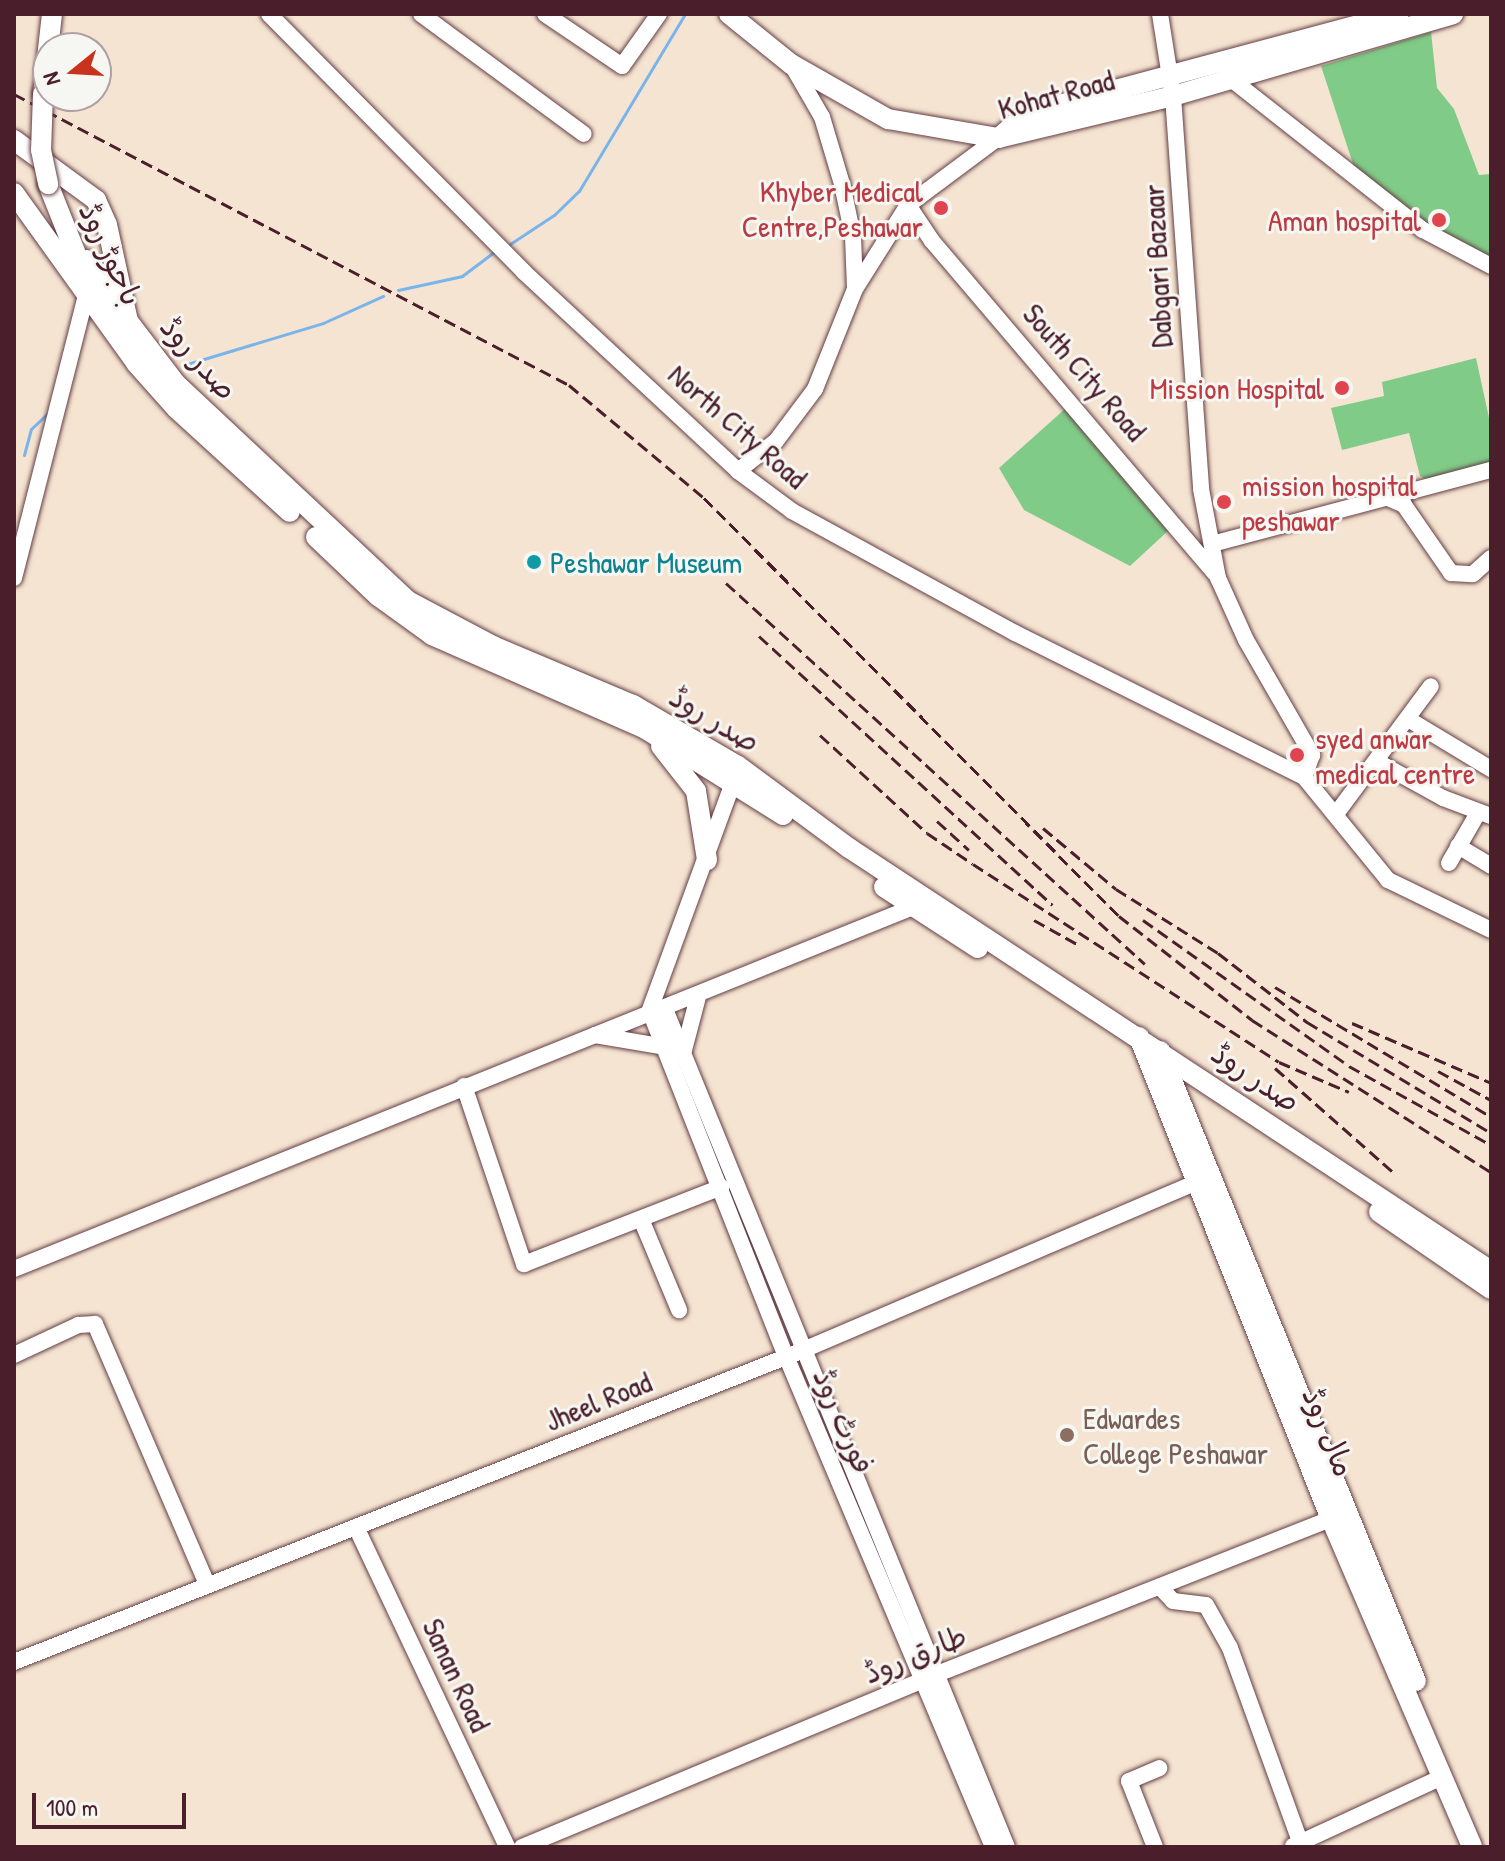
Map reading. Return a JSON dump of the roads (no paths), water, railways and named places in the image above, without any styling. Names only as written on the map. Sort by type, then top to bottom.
[{"type":"main road","name":"باجوڑ روڈ","points":[[52,14],[43,94],[41,150],[48,185],[71,249],[122,346]]},
{"type":"main road","points":[[729,14],[791,64],[888,119],[998,138],[1026,114],[1231,79],[1453,14]]},
{"type":"main road","points":[[1171,88],[1399,14]]},
{"type":"main road","name":"صدر روڈ","points":[[14,140],[96,200],[132,326],[193,401],[408,601],[493,646],[633,705],[738,766],[849,848],[1139,1036]]},
{"type":"main road","name":"باجوڑ روڈ","points":[[48,185],[113,310],[132,326]]},
{"type":"main road","name":"صدر روڈ","points":[[14,193],[122,346],[176,408],[403,616],[463,650],[644,728],[733,783],[913,907],[1154,1053],[1491,1271]]},
{"type":"main road","points":[[644,728],[696,791],[707,860]]},
{"type":"main road","name":"مال روڈ","points":[[1139,1036],[1154,1053],[1198,1182],[1339,1516],[1485,1847]]},
{"type":"main road","name":"صدر روڈ","points":[[1154,1053],[1170,1071],[1491,1289]]},
{"type":"main road","name":"مال روڈ","points":[[1170,1071],[1339,1516],[1472,1847]]},
{"type":"street","name":"North City Road","points":[[269,14],[524,272],[738,471],[792,511],[1015,633],[1304,777]]},
{"type":"street","points":[[421,14],[584,134]]},
{"type":"street","points":[[545,14],[622,66],[659,14]]},
{"type":"street","name":"Dabgari Bazaar","points":[[1160,14],[1171,88],[1201,489],[1218,578],[1246,640],[1312,755],[1304,777]]},
{"type":"street","points":[[791,64],[806,83],[842,184],[853,236],[855,289]]},
{"type":"street","points":[[1231,79],[1423,230],[1491,266]]},
{"type":"street","name":"Kohat Road","points":[[738,471],[776,441],[815,389],[855,289],[908,205],[998,138]]},
{"type":"street","name":"South City Road","points":[[908,205],[932,241],[1218,578]]},
{"type":"street","points":[[14,578],[86,296]]},
{"type":"street","points":[[1212,544],[1381,496],[1491,470]]},
{"type":"street","points":[[1381,496],[1404,505],[1451,573],[1473,574],[1491,558]]},
{"type":"street","points":[[1336,814],[1378,762],[1431,686]]},
{"type":"street","points":[[1408,719],[1491,769]]},
{"type":"street","points":[[1378,762],[1484,815],[1458,846],[1449,863]]},
{"type":"street","points":[[1304,777],[1388,880],[1491,930]]},
{"type":"street","points":[[655,1013],[733,783]]},
{"type":"street","points":[[1458,846],[1491,866]]},
{"type":"street","points":[[14,1269],[592,1035],[698,997],[913,907]]},
{"type":"street","points":[[683,1056],[698,997]]},
{"type":"street","name":"فورٹ روڈ","points":[[655,1013],[665,1047],[722,1187],[930,1677],[1007,1847]]},
{"type":"street","name":"فورٹ روڈ","points":[[655,1013],[683,1056],[793,1354]]},
{"type":"street","points":[[592,1035],[665,1047]]},
{"type":"street","points":[[464,1086],[524,1264],[722,1187]]},
{"type":"street","name":"Jheel Road","points":[[14,1662],[793,1354],[1198,1182]]},
{"type":"street","points":[[641,1219],[679,1310]]},
{"type":"street","points":[[14,1355],[78,1325],[95,1324],[207,1584]]},
{"type":"street","name":"طارق روڈ","points":[[522,1847],[930,1677],[1339,1516]]},
{"type":"street","name":"Sanan Road","points":[[356,1527],[507,1847]]},
{"type":"street","points":[[1160,1587],[1173,1601],[1206,1605],[1230,1648],[1298,1846],[1442,1777]]},
{"type":"street","name":"فورٹ روڈ","points":[[930,1677],[993,1847]]},
{"type":"street","points":[[1155,1847],[1129,1781],[1159,1768]]},
{"type":"waterway","points":[[510,244],[554,215],[579,191],[685,14]]},
{"type":"waterway","points":[[398,290],[462,276],[493,253]]},
{"type":"waterway","points":[[184,365],[323,323],[383,296]]},
{"type":"waterway","points":[[24,455],[31,429],[49,412]]},
{"type":"railway","points":[[14,94],[569,385],[704,498],[1119,916],[1252,1020],[1491,1172]]},
{"type":"railway","points":[[726,583],[1145,964]]},
{"type":"railway","points":[[759,636],[1053,905]]},
{"type":"railway","points":[[820,735],[927,833],[1279,1062],[1349,1092]]},
{"type":"railway","points":[[937,821],[969,850]]},
{"type":"railway","points":[[1043,828],[1116,889],[1218,953],[1307,1022],[1491,1133]]},
{"type":"railway","points":[[1034,920],[1077,944]]},
{"type":"railway","points":[[1143,920],[1349,1066],[1491,1145]]},
{"type":"railway","points":[[1275,987],[1491,1117]]},
{"type":"railway","points":[[1352,1023],[1491,1083]]},
{"type":"railway","points":[[1275,1068],[1392,1171]]},
{"type":"railway","points":[[1438,1071],[1491,1100]]},
{"type":"place","name":"Khyber Medical Centre,Peshawar","points":[[941,208]]},
{"type":"place","name":"Aman hospital","points":[[1439,220]]},
{"type":"place","name":"Mission Hospital","points":[[1342,388]]},
{"type":"place","name":"mission hospital peshawar","points":[[1224,502]]},
{"type":"place","name":"Peshawar Museum","points":[[534,562]]},
{"type":"place","name":"syed anwar medical centre","points":[[1297,755]]},
{"type":"place","name":"Edwardes College Peshawar","points":[[1067,1435]]}]
